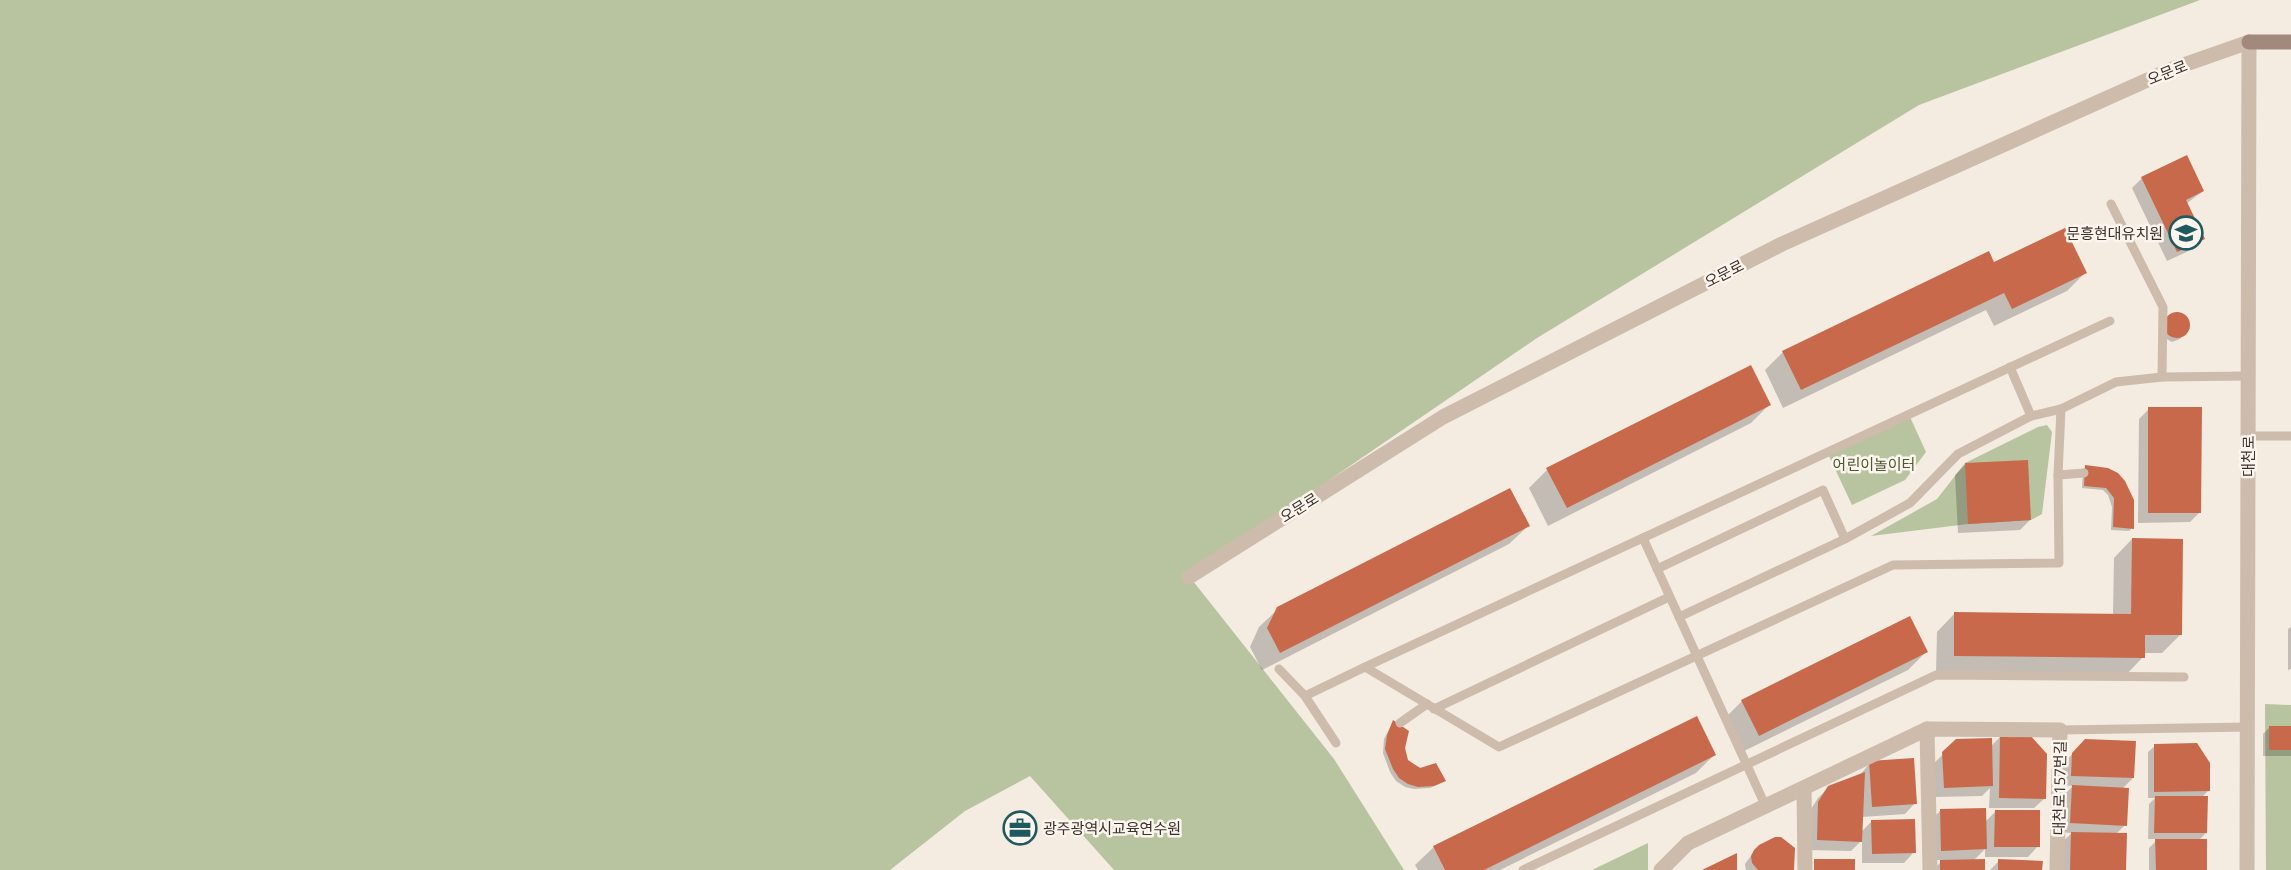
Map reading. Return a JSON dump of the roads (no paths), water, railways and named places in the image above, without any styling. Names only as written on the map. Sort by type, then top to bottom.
[{"type":"main road","name":"오문로","points":[[2249,42],[2291,42]]},
{"type":"street","name":"대천로","points":[[2247,870],[2249,42]]},
{"type":"street","name":"오문로","points":[[1189,577],[1443,417],[1782,244],[2172,69],[2249,42]]},
{"type":"street","name":"대천로157번길","points":[[1661,870],[1688,843],[1927,729],[2060,730],[2057,870]]},
{"type":"street","points":[[1927,729],[1930,870]]},
{"type":"street","points":[[1804,789],[1805,870]]},
{"type":"lane","points":[[2111,204],[2163,307],[2162,376]]},
{"type":"lane","points":[[1305,696],[2110,321]]},
{"type":"lane","points":[[2010,367],[2031,416]]},
{"type":"lane","points":[[1679,617],[1845,539],[1910,503],[1958,454],[2031,416],[2061,409],[2116,382],[2162,376],[2248,376]]},
{"type":"lane","points":[[1365,668],[1499,747],[1893,565],[2059,563],[2058,475],[2061,409]]},
{"type":"lane","points":[[2248,436],[2291,435]]},
{"type":"lane","points":[[2058,475],[2084,473]]},
{"type":"lane","points":[[1657,569],[1823,490],[1845,539]]},
{"type":"lane","points":[[1642,538],[1766,807]]},
{"type":"lane","points":[[1400,723],[1431,706],[1669,597]]},
{"type":"lane","points":[[1279,669],[1305,696],[1336,743]]},
{"type":"lane","points":[[1523,870],[1936,675],[2184,677]]},
{"type":"lane","points":[[2060,730],[2247,728]]},
{"type":"place","name":"문흥현대유치원","points":[[2186,233]]},
{"type":"place","name":"광주광역시교육연수원","points":[[1020,828]]},
{"type":"park label","name":"어린이놀이터","points":[[1874,464]]}]
